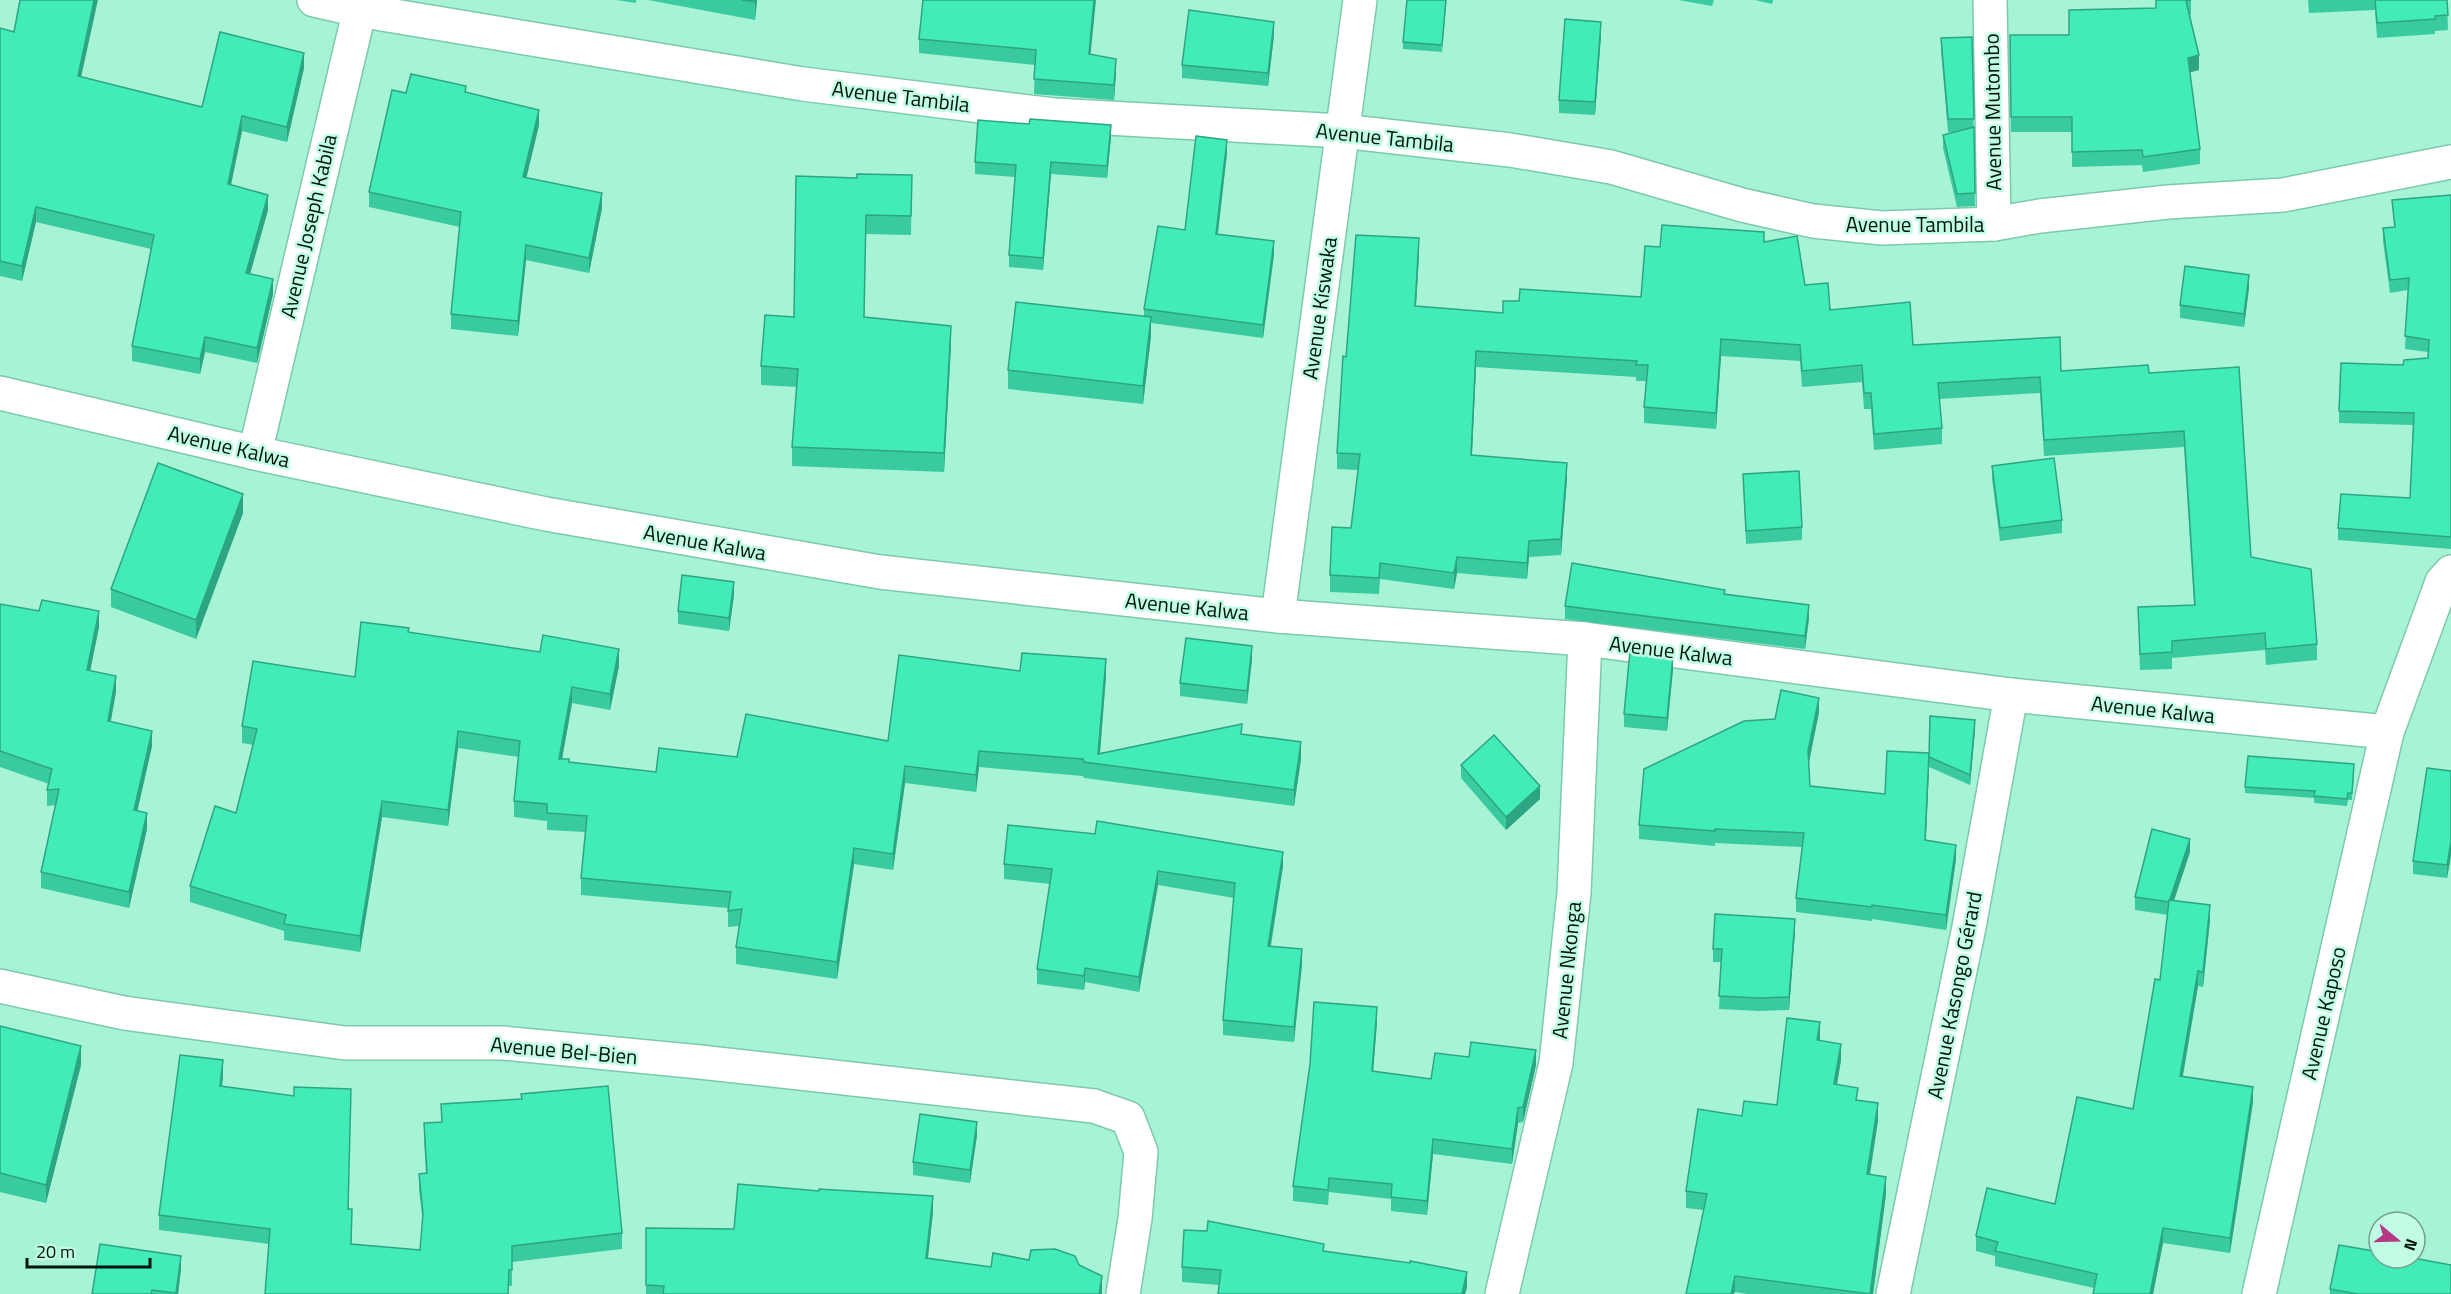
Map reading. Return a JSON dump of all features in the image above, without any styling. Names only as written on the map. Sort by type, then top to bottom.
[{"type":"street","name":"Avenue Tambila","points":[[314,0],[360,5],[803,84],[1054,115],[1342,131],[1510,150],[1611,168],[1742,205],[1813,222],[1882,228],[1994,224],[2040,216],[2168,202],[2283,195],[2451,162]]},
{"type":"street","name":"Avenue Kiswaka","points":[[1278,616],[1360,0]]},
{"type":"street","name":"Avenue Mutombo","points":[[1990,0],[1994,224]]},
{"type":"street","name":"Avenue Joseph Kabila","points":[[255,453],[360,5]]},
{"type":"street","name":"Avenue Kalwa","points":[[0,393],[255,453],[546,514],[880,572],[1278,616],[1585,639],[2012,695],[2387,732]]},
{"type":"street","name":"Avenue Kaposo","points":[[2259,1294],[2387,732],[2442,582],[2451,572]]},
{"type":"street","name":"Avenue Nkonga","points":[[1502,1294],[1556,1063],[1574,893],[1585,639]]},
{"type":"street","name":"Avenue Kasongo Gérard","points":[[1893,1294],[1969,927],[2012,695]]},
{"type":"street","name":"Avenue Bel-Bien","points":[[0,986],[124,1013],[345,1043],[515,1044],[1094,1106],[1128,1118],[1141,1152],[1135,1219],[1123,1294]]},
{"type":"building","points":[[20,0],[94,0],[78,76],[202,107],[220,32],[304,53],[287,127],[242,116],[228,184],[268,195],[246,273],[273,279],[257,348],[205,337],[200,359],[132,346],[154,235],[36,207],[22,266],[0,261],[0,28],[14,32]]},
{"type":"building","points":[[923,0],[1094,0],[1089,54],[1116,59],[1114,85],[1034,79],[1036,50],[919,39]]},
{"type":"building","points":[[1407,0],[1446,0],[1442,45],[1403,42]]},
{"type":"building","points":[[2156,0],[2191,0],[2186,1],[2199,55],[2188,58],[2200,149],[2143,157],[2142,150],[2072,152],[2072,117],[2011,117],[2010,35],[2069,35],[2069,10],[2156,8]]},
{"type":"building","points":[[2375,0],[2447,0],[2448,15],[2435,16],[2435,19],[2377,23]]},
{"type":"building","points":[[1189,10],[1274,22],[1268,73],[1182,65]]},
{"type":"building","points":[[1565,19],[1601,22],[1595,102],[1559,100]]},
{"type":"building","points":[[1972,37],[1974,119],[1948,119],[1941,38]]},
{"type":"building","points":[[411,74],[466,86],[465,92],[539,110],[523,177],[602,193],[589,258],[526,245],[518,321],[451,314],[461,212],[369,192],[392,90],[406,93]]},
{"type":"building","points":[[1030,119],[1111,125],[1107,166],[1051,162],[1043,258],[1009,255],[1016,165],[975,162],[978,120],[1029,124]]},
{"type":"building","points":[[1974,127],[1975,193],[1957,194],[1943,135]]},
{"type":"building","points":[[1196,136],[1227,140],[1216,234],[1274,241],[1263,325],[1144,309],[1158,226],[1185,230]]},
{"type":"building","points":[[857,174],[912,175],[911,216],[866,215],[864,317],[951,326],[944,453],[792,447],[798,369],[761,366],[765,315],[794,317],[796,176],[857,178]]},
{"type":"building","points":[[2451,195],[2451,537],[2338,528],[2341,494],[2410,498],[2414,413],[2339,411],[2341,363],[2403,365],[2404,360],[2428,358],[2429,340],[2405,336],[2409,278],[2390,280],[2383,228],[2395,227],[2392,200]]},
{"type":"building","points":[[1662,225],[1764,232],[1764,242],[1797,236],[1805,285],[1828,283],[1830,310],[1910,302],[1913,345],[2060,337],[2061,371],[2148,365],[2149,373],[2239,367],[2251,557],[2311,569],[2317,644],[2266,649],[2265,633],[2172,641],[2172,652],[2140,654],[2138,607],[2195,605],[2184,431],[2044,440],[2040,377],[1938,383],[1942,428],[1874,434],[1871,393],[1864,393],[1862,365],[1802,371],[1800,345],[1721,339],[1716,413],[1644,407],[1648,365],[1636,365],[1637,361],[1476,351],[1471,455],[1567,463],[1561,539],[1529,541],[1527,563],[1457,557],[1454,573],[1380,563],[1379,578],[1330,575],[1332,527],[1351,528],[1360,454],[1337,453],[1343,356],[1346,357],[1356,235],[1419,238],[1415,306],[1503,313],[1503,301],[1519,301],[1520,289],[1641,297],[1645,246],[1660,247]]},
{"type":"building","points":[[2185,266],[2249,275],[2244,314],[2180,305]]},
{"type":"building","points":[[1016,302],[1151,317],[1143,386],[1008,370]]},
{"type":"building","points":[[2054,458],[2062,520],[2000,528],[1992,466]]},
{"type":"building","points":[[158,463],[243,494],[196,620],[111,589]]},
{"type":"building","points":[[1799,471],[1802,527],[1746,531],[1743,474]]},
{"type":"building","points":[[1572,563],[1725,590],[1724,594],[1809,605],[1805,636],[1565,606]]},
{"type":"building","points":[[682,575],[734,582],[729,618],[678,611]]},
{"type":"building","points":[[42,600],[99,611],[87,670],[116,676],[108,721],[152,731],[134,810],[147,813],[129,892],[41,872],[59,789],[47,790],[52,769],[0,751],[0,604],[39,611]]},
{"type":"building","points":[[361,622],[409,628],[408,632],[540,652],[543,635],[619,649],[610,694],[572,687],[559,759],[569,759],[569,762],[656,772],[659,748],[737,757],[746,714],[888,741],[899,655],[1020,671],[1022,653],[1106,659],[1098,754],[1242,724],[1241,734],[1301,742],[1294,790],[1084,762],[1083,759],[979,751],[976,775],[905,766],[893,854],[854,848],[837,962],[736,947],[742,909],[728,911],[731,892],[581,878],[587,816],[547,813],[547,804],[514,801],[520,741],[458,731],[448,810],[382,801],[360,936],[284,924],[286,915],[190,886],[215,806],[236,813],[257,729],[242,726],[253,661],[355,677]]},
{"type":"building","points":[[1186,638],[1252,646],[1247,691],[1180,683]]},
{"type":"building","points":[[1630,651],[1673,656],[1667,718],[1624,714]]},
{"type":"building","points":[[1781,690],[1819,698],[1808,751],[1810,786],[1885,794],[1887,751],[1929,753],[1925,840],[1956,845],[1946,915],[1796,898],[1804,833],[1715,829],[1715,831],[1639,825],[1644,769],[1744,721],[1775,719]]},
{"type":"building","points":[[1930,716],[1975,720],[1970,775],[1929,757]]},
{"type":"building","points":[[1494,735],[1540,786],[1506,817],[1461,765]]},
{"type":"building","points":[[2248,756],[2354,764],[2352,793],[2348,793],[2347,799],[2314,796],[2315,791],[2245,787]]},
{"type":"building","points":[[2427,768],[2451,771],[2451,842],[2447,865],[2413,861]]},
{"type":"building","points":[[1097,821],[1283,852],[1268,946],[1302,949],[1294,1027],[1223,1020],[1235,883],[1158,871],[1139,977],[1085,968],[1084,976],[1037,969],[1052,869],[1004,864],[1008,825],[1095,834]]},
{"type":"building","points":[[2152,829],[2190,839],[2169,902],[2135,897]]},
{"type":"building","points":[[2169,900],[2210,905],[2203,972],[2198,971],[2180,1076],[2253,1087],[2230,1238],[2163,1228],[2150,1294],[2093,1294],[2097,1274],[1995,1251],[1998,1242],[1976,1236],[1987,1188],[2055,1204],[2077,1097],[2133,1109],[2155,979],[2160,980]]},
{"type":"building","points":[[1715,914],[1795,919],[1789,997],[1719,996],[1722,949],[1713,949]]},
{"type":"building","points":[[1314,1002],[1377,1007],[1372,1071],[1431,1079],[1435,1053],[1469,1057],[1471,1042],[1536,1050],[1523,1107],[1518,1108],[1512,1149],[1433,1139],[1427,1201],[1391,1197],[1392,1184],[1329,1178],[1328,1190],[1293,1186],[1310,1064]]},
{"type":"building","points":[[1787,1018],[1820,1022],[1817,1040],[1841,1044],[1834,1084],[1858,1088],[1856,1100],[1878,1103],[1867,1174],[1886,1177],[1870,1294],[1735,1276],[1731,1294],[1686,1294],[1707,1194],[1686,1191],[1698,1109],[1742,1116],[1744,1101],[1777,1105]]},
{"type":"building","points":[[0,1026],[81,1046],[46,1185],[0,1173]]},
{"type":"building","points":[[180,1055],[223,1060],[220,1086],[294,1096],[294,1087],[351,1089],[348,1209],[352,1209],[351,1244],[420,1250],[423,1214],[419,1174],[427,1173],[424,1123],[442,1122],[441,1104],[522,1099],[521,1094],[608,1086],[622,1233],[512,1246],[512,1270],[509,1270],[508,1294],[265,1294],[270,1229],[159,1215]]},
{"type":"building","points":[[920,1114],[977,1122],[970,1170],[913,1162]]},
{"type":"building","points":[[738,1184],[819,1191],[819,1189],[933,1196],[926,1258],[991,1267],[993,1253],[1029,1260],[1031,1250],[1055,1249],[1075,1256],[1079,1265],[1102,1276],[1099,1294],[663,1294],[664,1286],[646,1285],[646,1228],[734,1229]]},
{"type":"building","points":[[1208,1221],[1324,1244],[1323,1251],[1410,1263],[1410,1261],[1467,1272],[1462,1294],[1218,1294],[1221,1270],[1182,1267],[1184,1230],[1207,1231]]},
{"type":"building","points":[[100,1244],[181,1256],[176,1293],[152,1290],[151,1294],[92,1294]]},
{"type":"building","points":[[2339,1245],[2367,1250],[2367,1270],[2427,1270],[2427,1261],[2451,1265],[2451,1294],[2358,1294],[2330,1289]]}]
